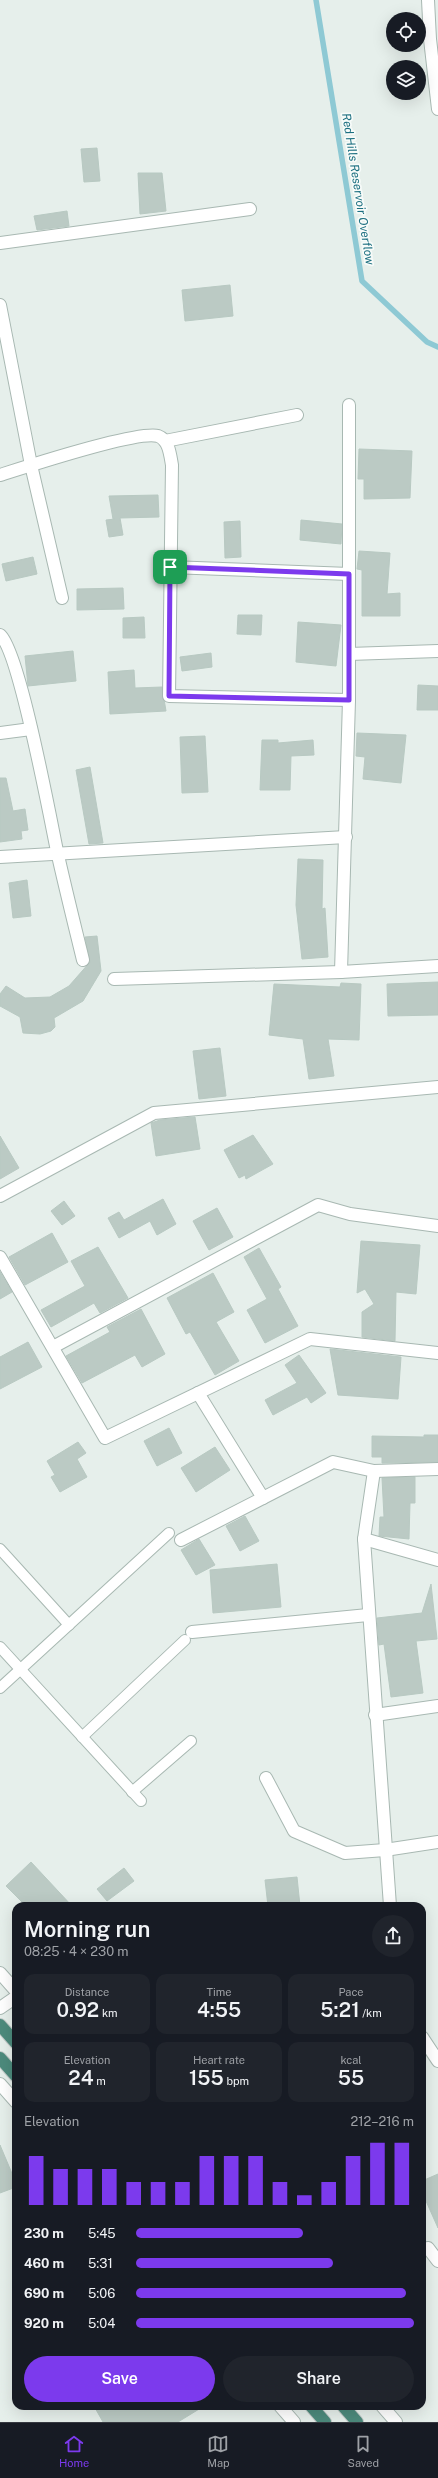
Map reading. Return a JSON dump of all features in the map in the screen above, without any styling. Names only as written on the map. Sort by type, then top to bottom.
[{"type":"highway","points":[[0,2025],[12,2038]]},
{"type":"highway","points":[[0,2058],[12,2072]]},
{"type":"highway","points":[[314,2410],[325,2422]]},
{"type":"highway","points":[[346,2410],[357,2422]]},
{"type":"street","points":[[428,0],[434,39],[438,109]]},
{"type":"street","points":[[0,242],[250,210]]},
{"type":"street","points":[[0,305],[31,465],[62,598]]},
{"type":"street","points":[[341,972],[349,700],[349,406]]},
{"type":"street","points":[[165,441],[297,415]]},
{"type":"street","points":[[0,475],[131,438],[157,436],[165,441],[170,452],[172,465],[169,696],[349,700]]},
{"type":"street","points":[[170,567],[349,574]]},
{"type":"street","points":[[0,635],[4,638],[11,656],[31,729],[57,852],[83,960]]},
{"type":"street","points":[[349,654],[438,651]]},
{"type":"street","points":[[0,733],[31,729]]},
{"type":"street","points":[[0,857],[57,852],[346,837]]},
{"type":"street","points":[[114,979],[341,972],[438,966]]},
{"type":"street","points":[[0,1196],[154,1113],[438,1087]]},
{"type":"street","points":[[52,1347],[318,1205],[350,1214],[438,1226]]},
{"type":"street","points":[[0,1257],[105,1438],[310,1339],[438,1353]]},
{"type":"street","points":[[198,1393],[263,1498]]},
{"type":"street","points":[[181,1540],[333,1462],[374,1471],[438,1469]]},
{"type":"street","points":[[374,1471],[364,1539],[375,1715],[390,1902]]},
{"type":"street","points":[[364,1539],[438,1560]]},
{"type":"street","points":[[188,1636],[368,1615]]},
{"type":"street","points":[[375,1715],[438,1706]]},
{"type":"street","points":[[266,1778],[294,1831],[345,1853],[385,1850],[438,1842]]},
{"type":"street","points":[[0,1974],[12,1987]]},
{"type":"street","points":[[0,2008],[12,1999]]},
{"type":"street","points":[[426,2043],[438,2061]]},
{"type":"street","points":[[0,2084],[12,2098]]},
{"type":"street","points":[[428,2248],[438,2261]]},
{"type":"street","points":[[284,2410],[294,2422]]},
{"type":"street","points":[[386,2410],[396,2422]]},
{"type":"lane","points":[[0,1688],[169,1533]]},
{"type":"lane","points":[[0,1549],[69,1625]]},
{"type":"lane","points":[[82,1737],[188,1636]]},
{"type":"lane","points":[[0,1647],[140,1802]]},
{"type":"lane","points":[[132,1792],[191,1741]]},
{"type":"building","points":[[97,148],[100,181],[84,182],[81,149]]},
{"type":"building","points":[[138,173],[162,173],[166,211],[140,214]]},
{"type":"building","points":[[67,211],[69,226],[37,230],[34,216]]},
{"type":"building","points":[[230,285],[233,316],[185,321],[182,290]]},
{"type":"building","points":[[359,449],[412,451],[410,498],[364,499],[364,479],[358,479]]},
{"type":"building","points":[[158,495],[159,517],[120,518],[123,535],[109,537],[106,520],[115,519],[113,519],[109,496]]},
{"type":"building","points":[[301,520],[342,524],[341,544],[300,540]]},
{"type":"building","points":[[240,521],[241,557],[225,558],[224,522]]},
{"type":"building","points":[[359,551],[390,553],[387,594],[400,593],[400,616],[362,616],[362,570],[357,569]]},
{"type":"building","points":[[33,557],[37,574],[6,581],[2,564]]},
{"type":"building","points":[[123,588],[124,609],[77,610],[77,589]]},
{"type":"building","points":[[238,615],[262,615],[261,635],[237,634]]},
{"type":"building","points":[[144,617],[145,638],[123,638],[123,618]]},
{"type":"building","points":[[298,622],[341,625],[336,666],[296,662]]},
{"type":"building","points":[[73,651],[76,681],[28,686],[25,656]]},
{"type":"building","points":[[211,653],[212,667],[182,671],[180,657]]},
{"type":"building","points":[[134,670],[135,688],[162,687],[166,711],[110,714],[108,672]]},
{"type":"building","points":[[418,685],[438,686],[438,710],[417,710]]},
{"type":"building","points":[[357,733],[406,735],[401,783],[363,779],[365,757],[356,756]]},
{"type":"building","points":[[205,736],[208,792],[182,793],[180,737]]},
{"type":"building","points":[[262,740],[278,740],[278,743],[313,740],[314,755],[291,756],[290,790],[260,790]]},
{"type":"building","points":[[90,767],[103,843],[89,844],[76,770]]},
{"type":"building","points":[[0,778],[6,778],[13,811],[25,809],[28,830],[21,831],[22,839],[0,842]]},
{"type":"building","points":[[298,859],[323,860],[322,909],[325,908],[328,957],[302,959],[296,905]]},
{"type":"building","points":[[27,880],[31,916],[13,918],[9,883]]},
{"type":"building","points":[[97,936],[101,971],[83,1001],[54,1018],[55,1027],[51,1031],[40,1034],[23,1033],[20,1017],[0,1006],[0,994],[6,986],[25,998],[50,997],[69,986],[90,962],[85,937]]},
{"type":"building","points":[[438,982],[438,1015],[388,1016],[387,984]]},
{"type":"building","points":[[341,983],[361,984],[359,1040],[328,1039],[334,1076],[309,1079],[303,1039],[269,1035],[274,984],[340,987]]},
{"type":"building","points":[[220,1048],[226,1096],[199,1099],[193,1051]]},
{"type":"building","points":[[195,1117],[200,1149],[156,1156],[151,1123],[160,1120]]},
{"type":"building","points":[[253,1135],[273,1164],[246,1179],[245,1175],[239,1178],[224,1150]]},
{"type":"building","points":[[0,1136],[19,1168],[0,1179]]},
{"type":"building","points":[[163,1199],[176,1224],[157,1235],[150,1221],[119,1238],[108,1218],[119,1212],[124,1220]]},
{"type":"building","points":[[64,1201],[75,1216],[62,1225],[51,1211]]},
{"type":"building","points":[[217,1208],[233,1237],[209,1250],[193,1221]]},
{"type":"building","points":[[52,1233],[68,1262],[25,1285],[9,1257]]},
{"type":"building","points":[[361,1241],[420,1245],[416,1294],[396,1292],[395,1341],[362,1337],[362,1312],[374,1304],[365,1289],[357,1293]]},
{"type":"building","points":[[98,1247],[128,1298],[100,1313],[94,1303],[51,1327],[41,1310],[85,1286],[71,1261]]},
{"type":"building","points":[[259,1248],[281,1287],[278,1289],[298,1326],[265,1343],[247,1310],[267,1299],[244,1257]]},
{"type":"building","points":[[0,1272],[12,1292],[0,1299]]},
{"type":"building","points":[[213,1273],[234,1312],[216,1322],[239,1361],[215,1375],[190,1332],[186,1334],[167,1298]]},
{"type":"building","points":[[141,1309],[165,1354],[142,1367],[135,1355],[82,1383],[66,1356],[110,1332],[107,1327]]},
{"type":"building","points":[[28,1342],[42,1367],[0,1389],[0,1357]]},
{"type":"building","points":[[330,1349],[401,1357],[398,1399],[338,1395]]},
{"type":"building","points":[[299,1355],[326,1393],[311,1403],[307,1397],[273,1415],[265,1400],[297,1383],[285,1365]]},
{"type":"building","points":[[169,1428],[182,1453],[157,1466],[144,1441]]},
{"type":"building","points":[[424,1435],[438,1435],[438,1462],[382,1463],[382,1457],[372,1457],[372,1436],[424,1437]]},
{"type":"building","points":[[78,1442],[86,1453],[77,1459],[87,1477],[60,1492],[51,1477],[55,1475],[47,1461]]},
{"type":"building","points":[[215,1447],[230,1470],[196,1492],[181,1468]]},
{"type":"building","points":[[415,1477],[415,1503],[410,1503],[409,1539],[379,1536],[380,1517],[384,1517],[382,1478]]},
{"type":"building","points":[[245,1516],[259,1541],[240,1551],[226,1526]]},
{"type":"building","points":[[199,1539],[215,1565],[196,1575],[181,1550]]},
{"type":"building","points":[[277,1564],[281,1607],[213,1613],[210,1570]]},
{"type":"building","points":[[431,1584],[437,1639],[416,1641],[423,1693],[391,1697],[384,1644],[379,1645],[377,1618],[422,1613]]},
{"type":"building","points":[[31,1862],[68,1902],[22,1902],[6,1886]]},
{"type":"building","points":[[124,1868],[134,1881],[107,1901],[97,1889]]},
{"type":"building","points":[[297,1877],[300,1902],[268,1902],[265,1880]]},
{"type":"building","points":[[0,2145],[12,2174],[12,2188],[0,2193]]},
{"type":"building","points":[[438,2174],[438,2228],[426,2201],[426,2179]]},
{"type":"building","points":[[96,2410],[198,2410],[178,2422],[103,2422]]},
{"type":"waterway","name":"Red Hills Reservoir Overflow","points":[[316,0],[362,281],[427,342],[438,347]]},
{"type":"route","points":[[170,567],[349,574],[349,700],[169,696],[170,567]]}]
